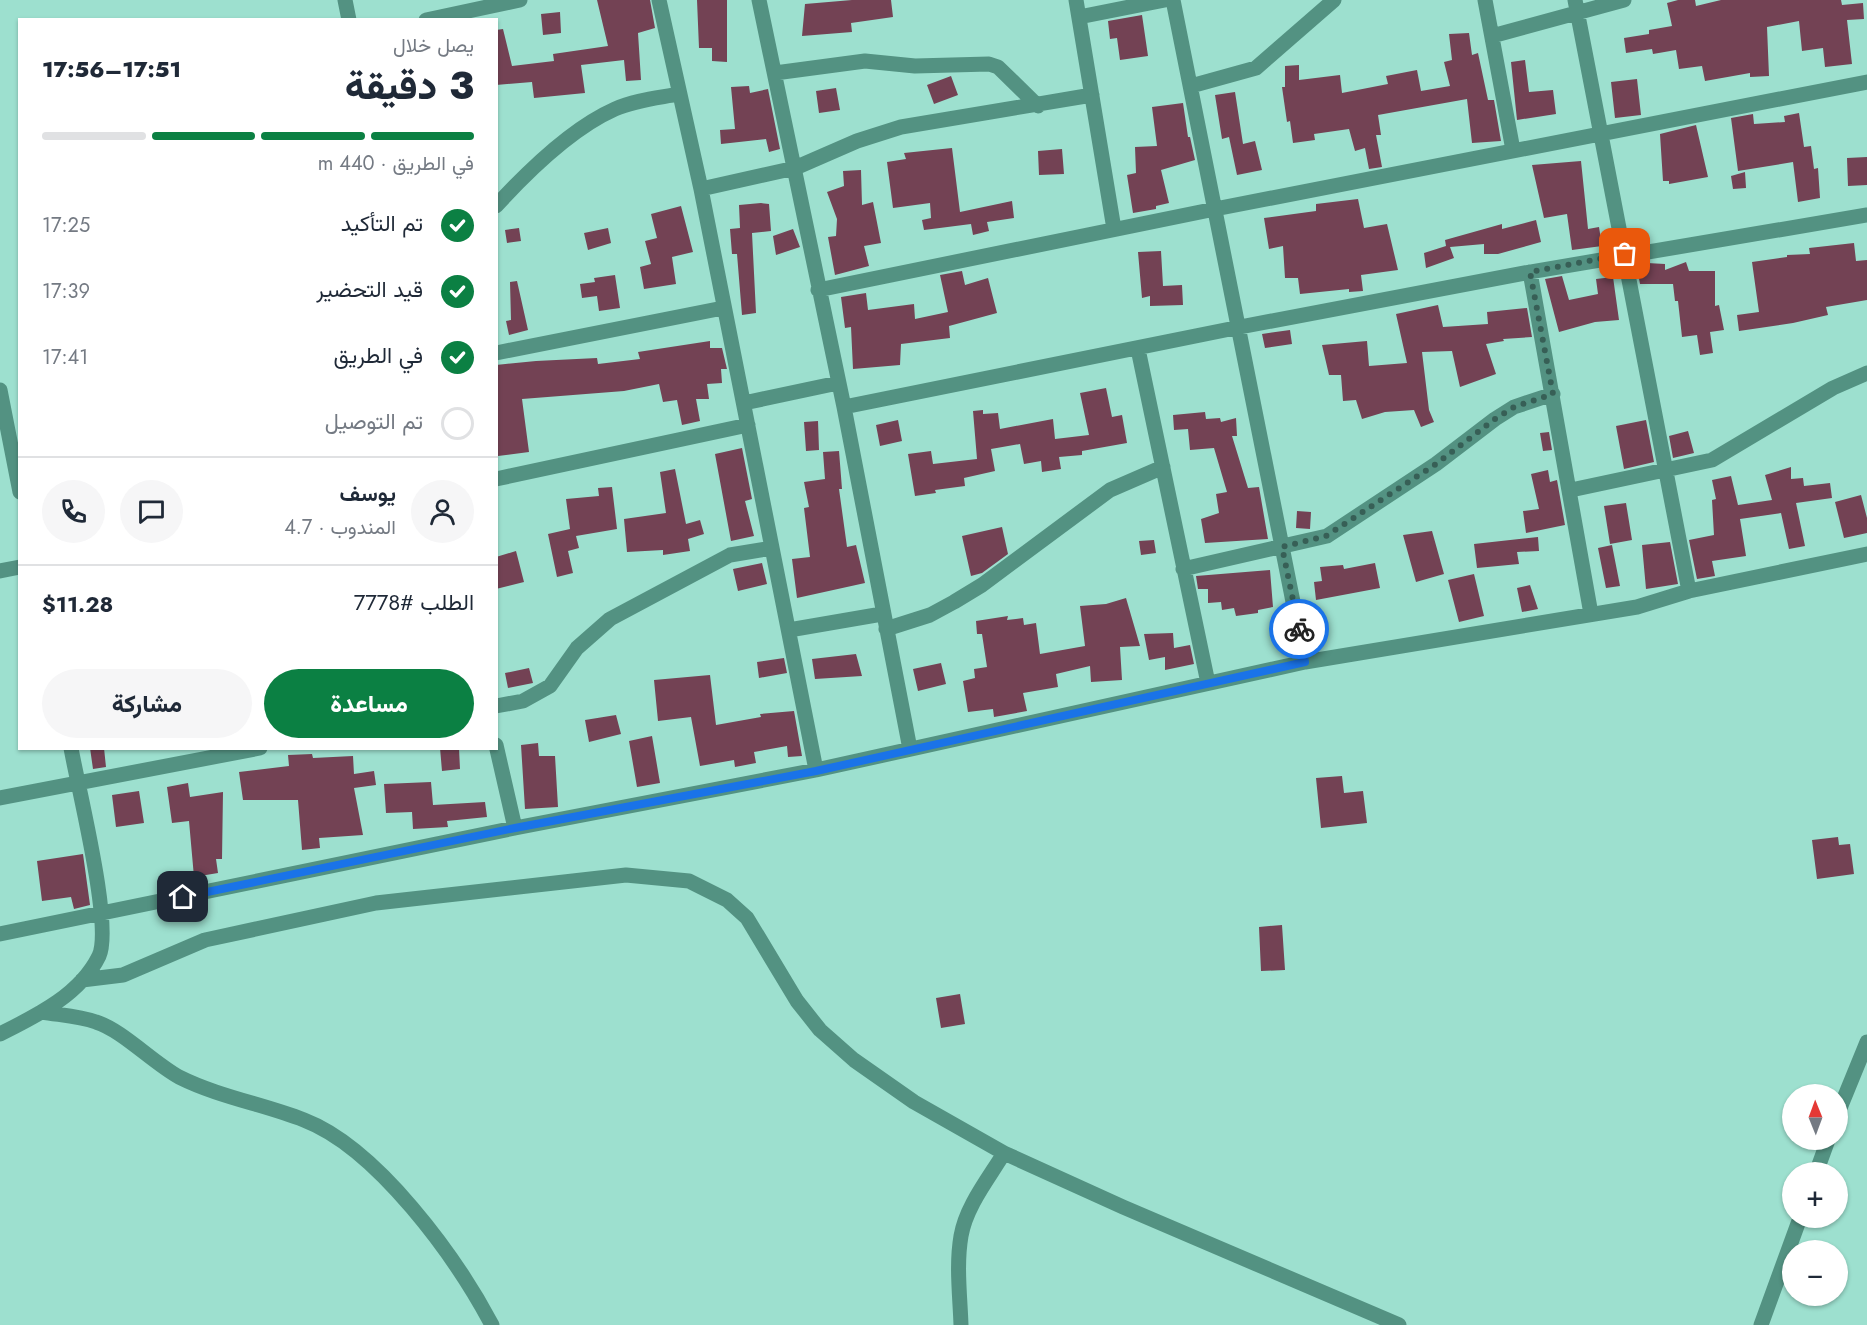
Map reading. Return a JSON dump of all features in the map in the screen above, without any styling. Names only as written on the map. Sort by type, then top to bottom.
[{"type":"street","points":[[345,0],[349,18]]},
{"type":"street","points":[[435,18],[520,0]]},
{"type":"street","points":[[659,0],[701,189],[816,771]]},
{"type":"street","points":[[759,0],[844,407],[885,630],[910,749]]},
{"type":"street","points":[[1076,0],[1114,229]]},
{"type":"street","points":[[1079,17],[1165,0]]},
{"type":"street","points":[[1173,0],[1305,662]]},
{"type":"street","points":[[1191,86],[1256,68],[1335,0]]},
{"type":"street","points":[[1485,0],[1513,150]]},
{"type":"street","points":[[1492,36],[1576,7],[1624,0]]},
{"type":"street","points":[[1576,7],[1689,591]]},
{"type":"street","points":[[775,73],[865,61],[915,66],[989,64],[998,68],[1038,106]]},
{"type":"street","points":[[818,290],[1215,208],[1867,82]]},
{"type":"street","points":[[498,204],[540,163],[602,116],[631,104],[679,94]]},
{"type":"street","points":[[701,189],[795,168],[867,137],[901,127],[1038,106],[1092,95]]},
{"type":"street","points":[[844,407],[1240,327],[1625,254],[1867,216]]},
{"type":"street","points":[[1530,272],[1571,490],[1591,614]]},
{"type":"street","points":[[498,353],[723,308]]},
{"type":"street","points":[[1138,349],[1208,682]]},
{"type":"street","points":[[1571,490],[1712,460],[1833,388],[1867,373]]},
{"type":"street","points":[[744,403],[838,383]]},
{"type":"street","points":[[0,390],[18,482]]},
{"type":"street","points":[[1183,569],[1326,536],[1436,464],[1514,407],[1553,394]]},
{"type":"street","points":[[498,479],[748,425]]},
{"type":"street","points":[[885,630],[930,615],[954,602],[1030,550],[1110,490],[1163,467]]},
{"type":"street","points":[[498,706],[530,699],[550,686],[577,648],[610,620],[730,555],[772,548]]},
{"type":"street","points":[[0,934],[515,828],[816,771],[1305,662],[1637,607],[1689,591],[1867,554]]},
{"type":"street","points":[[0,571],[18,567]]},
{"type":"street","points":[[789,630],[882,614]]},
{"type":"street","points":[[0,1034],[42,1012],[82,980],[103,945],[103,914],[71,750]]},
{"type":"street","points":[[0,798],[78,784],[176,756],[239,750]]},
{"type":"street","points":[[497,750],[515,828]]},
{"type":"street","points":[[82,980],[123,975],[205,940],[376,903],[626,875],[689,881],[727,900],[747,918],[797,1001],[820,1030],[854,1060],[914,1102],[1004,1152],[1123,1207],[1399,1325]]},
{"type":"street","points":[[42,1012],[96,1022],[112,1029],[180,1077],[238,1100],[304,1120],[332,1132],[355,1150],[399,1194],[451,1258],[476,1294],[492,1325]]},
{"type":"street","points":[[1848,1089],[1867,1042]]},
{"type":"street","points":[[961,1325],[959,1279],[961,1233],[979,1194],[1004,1152]]},
{"type":"street","points":[[1761,1325],[1796,1228]]},
{"type":"building","points":[[597,0],[650,0],[655,28],[638,33],[641,80],[626,81],[624,60],[581,65],[585,93],[534,98],[532,82],[498,85],[498,30],[503,29],[512,66],[554,61],[553,54],[608,46]]},
{"type":"building","points":[[697,0],[727,0],[727,62],[712,61],[712,48],[699,48]]},
{"type":"building","points":[[852,0],[891,0],[893,17],[851,23],[852,32],[802,36],[805,4]]},
{"type":"building","points":[[1678,0],[1695,0],[1696,6],[1721,0],[1841,0],[1842,5],[1863,3],[1864,19],[1847,20],[1852,64],[1825,67],[1823,48],[1802,51],[1799,21],[1767,27],[1769,76],[1750,77],[1750,73],[1705,81],[1702,66],[1679,69],[1676,50],[1653,54],[1652,49],[1626,53],[1624,38],[1649,34],[1649,30],[1672,26],[1667,3]]},
{"type":"building","points":[[560,12],[561,33],[543,35],[541,14]]},
{"type":"building","points":[[1142,15],[1148,56],[1120,60],[1117,38],[1110,39],[1108,21]]},
{"type":"building","points":[[1469,33],[1472,55],[1478,53],[1488,100],[1494,100],[1501,141],[1472,143],[1467,99],[1378,115],[1381,135],[1376,135],[1382,167],[1369,169],[1365,148],[1355,151],[1349,129],[1314,134],[1315,140],[1293,143],[1290,121],[1287,122],[1282,87],[1285,87],[1285,66],[1299,65],[1299,80],[1340,75],[1342,93],[1388,84],[1386,76],[1417,70],[1421,91],[1450,86],[1444,62],[1452,60],[1449,34]]},
{"type":"building","points":[[1525,60],[1529,92],[1553,90],[1556,114],[1517,120],[1511,62]]},
{"type":"building","points":[[951,76],[958,95],[934,104],[927,85]]},
{"type":"building","points":[[1637,79],[1641,115],[1615,118],[1611,82]]},
{"type":"building","points":[[749,86],[750,93],[768,89],[780,149],[769,152],[766,139],[721,144],[720,130],[735,129],[731,87]]},
{"type":"building","points":[[836,88],[840,110],[819,113],[816,91]]},
{"type":"building","points":[[1235,92],[1243,144],[1255,141],[1262,170],[1237,175],[1229,137],[1222,139],[1215,95]]},
{"type":"building","points":[[1183,103],[1188,137],[1190,137],[1195,160],[1161,170],[1169,203],[1156,206],[1156,209],[1133,213],[1127,175],[1136,173],[1135,147],[1157,146],[1152,107]]},
{"type":"building","points":[[1799,113],[1804,147],[1811,146],[1814,169],[1818,168],[1820,198],[1798,202],[1793,162],[1738,171],[1731,118],[1753,114],[1754,124],[1785,122],[1784,116]]},
{"type":"building","points":[[1696,125],[1708,177],[1669,184],[1669,181],[1663,181],[1660,134]]},
{"type":"building","points":[[952,148],[960,212],[1012,201],[1014,218],[987,222],[989,231],[973,235],[971,224],[924,230],[922,220],[931,218],[930,203],[893,208],[887,162],[906,159],[904,153]]},
{"type":"building","points":[[1062,149],[1064,174],[1039,175],[1038,151]]},
{"type":"building","points":[[1867,157],[1867,185],[1848,186],[1847,158]]},
{"type":"building","points":[[1581,161],[1588,229],[1599,227],[1602,246],[1572,250],[1567,214],[1544,218],[1532,165]]},
{"type":"building","points":[[861,170],[862,205],[873,202],[881,243],[864,246],[869,266],[835,275],[828,237],[836,236],[837,219],[827,192],[844,186],[843,171]]},
{"type":"building","points":[[1745,172],[1746,188],[1733,189],[1731,176]]},
{"type":"building","points":[[1358,199],[1364,228],[1387,224],[1398,270],[1361,275],[1363,291],[1349,292],[1349,289],[1300,294],[1298,278],[1285,278],[1283,246],[1269,249],[1264,218],[1316,211],[1316,204]]},
{"type":"building","points":[[769,204],[771,231],[752,233],[756,313],[742,315],[737,254],[732,254],[730,229],[740,228],[739,205]]},
{"type":"building","points":[[681,206],[693,252],[672,257],[676,284],[644,289],[640,267],[651,264],[645,241],[657,238],[651,214]]},
{"type":"building","points":[[1536,220],[1541,242],[1498,254],[1484,254],[1484,244],[1450,247],[1454,258],[1426,268],[1424,253],[1446,246],[1445,240],[1502,224],[1502,229]]},
{"type":"building","points":[[519,228],[521,241],[507,243],[505,230]]},
{"type":"building","points":[[608,228],[611,243],[588,250],[584,233]]},
{"type":"building","points":[[793,229],[800,247],[776,255],[773,236]]},
{"type":"building","points":[[1854,243],[1856,261],[1867,260],[1867,300],[1826,307],[1828,315],[1739,331],[1737,315],[1759,312],[1752,262],[1787,257],[1787,255],[1810,254],[1809,248]]},
{"type":"building","points":[[1161,251],[1163,286],[1182,285],[1183,305],[1150,306],[1150,296],[1142,298],[1138,252]]},
{"type":"building","points":[[1686,262],[1689,271],[1715,271],[1715,306],[1719,305],[1724,330],[1710,332],[1713,353],[1700,355],[1697,335],[1682,337],[1678,301],[1675,301],[1673,284],[1640,284],[1637,268],[1647,263],[1665,264],[1665,270]]},
{"type":"building","points":[[962,271],[965,285],[988,278],[997,313],[949,326],[950,338],[901,344],[900,365],[853,369],[851,327],[845,328],[841,297],[866,293],[868,310],[914,304],[915,319],[948,312],[940,275]]},
{"type":"building","points":[[615,275],[620,308],[599,311],[597,296],[582,298],[580,284],[595,282],[594,278]]},
{"type":"building","points":[[1562,276],[1569,300],[1598,294],[1596,279],[1613,277],[1619,320],[1595,322],[1559,332],[1545,279]]},
{"type":"building","points":[[517,281],[528,330],[509,335],[506,321],[511,320],[510,282]]},
{"type":"building","points":[[1438,305],[1443,327],[1488,324],[1487,312],[1527,308],[1532,337],[1503,339],[1504,341],[1486,344],[1496,374],[1460,387],[1452,351],[1422,352],[1429,410],[1434,422],[1421,427],[1414,410],[1385,412],[1362,419],[1356,400],[1343,401],[1341,375],[1329,375],[1322,345],[1367,341],[1369,366],[1407,363],[1396,314]]},
{"type":"building","points":[[1290,330],[1292,344],[1265,348],[1262,334]]},
{"type":"building","points":[[710,341],[710,348],[722,348],[727,369],[721,369],[722,383],[707,384],[709,399],[696,399],[700,421],[682,425],[677,400],[663,402],[659,384],[624,391],[522,399],[529,452],[498,456],[498,365],[597,358],[598,364],[640,359],[638,352]]},
{"type":"building","points":[[1106,388],[1112,417],[1122,415],[1127,443],[1082,451],[1082,455],[1059,457],[1061,469],[1042,472],[1041,461],[1024,464],[1020,444],[991,449],[995,471],[964,478],[965,486],[935,490],[936,493],[915,496],[908,454],[931,451],[933,464],[977,459],[973,411],[983,410],[983,414],[998,413],[1000,429],[1053,419],[1055,439],[1089,435],[1080,393]]},
{"type":"building","points":[[1205,412],[1206,419],[1220,418],[1221,422],[1236,418],[1237,436],[1232,436],[1248,488],[1259,487],[1268,539],[1205,543],[1201,519],[1219,513],[1216,494],[1227,492],[1214,448],[1190,450],[1188,429],[1174,430],[1173,415]]},
{"type":"building","points":[[898,420],[902,441],[880,446],[876,425]]},
{"type":"building","points":[[1646,420],[1654,462],[1624,469],[1616,426]]},
{"type":"building","points":[[818,421],[819,450],[806,451],[804,422]]},
{"type":"building","points":[[1688,431],[1694,453],[1673,458],[1669,436]]},
{"type":"building","points":[[1549,432],[1552,450],[1543,451],[1540,433]]},
{"type":"building","points":[[742,448],[752,499],[745,501],[754,536],[731,541],[715,454]]},
{"type":"building","points":[[839,451],[842,489],[839,489],[847,547],[856,545],[865,583],[797,598],[792,559],[810,557],[804,508],[809,507],[804,482],[825,479],[823,452]]},
{"type":"building","points":[[1791,467],[1791,479],[1803,478],[1804,486],[1830,483],[1832,498],[1796,503],[1805,546],[1789,549],[1781,513],[1740,519],[1746,556],[1712,561],[1715,576],[1697,579],[1689,540],[1714,535],[1712,500],[1716,499],[1712,480],[1731,476],[1738,505],[1772,500],[1765,475]]},
{"type":"building","points":[[675,469],[686,524],[700,520],[704,534],[688,539],[690,551],[663,555],[663,550],[627,552],[624,519],[666,513],[660,472]]},
{"type":"building","points":[[1548,470],[1550,482],[1557,480],[1565,525],[1526,533],[1523,511],[1539,509],[1531,474]]},
{"type":"building","points":[[612,487],[617,529],[576,536],[579,548],[568,551],[573,573],[557,577],[548,534],[570,529],[566,499],[599,496],[598,488]]},
{"type":"building","points":[[1861,495],[1867,518],[1867,533],[1844,538],[1835,502]]},
{"type":"building","points":[[1626,503],[1632,540],[1610,544],[1604,506]]},
{"type":"building","points":[[1297,511],[1311,512],[1310,529],[1296,528]]},
{"type":"building","points":[[1002,527],[1008,554],[982,573],[971,576],[962,536]]},
{"type":"building","points":[[1432,531],[1444,574],[1416,582],[1403,535]]},
{"type":"building","points":[[1538,537],[1539,551],[1517,552],[1519,564],[1477,568],[1474,544]]},
{"type":"building","points":[[1154,540],[1156,553],[1141,555],[1139,541]]},
{"type":"building","points":[[1670,542],[1678,584],[1646,589],[1642,545]]},
{"type":"building","points":[[1612,545],[1620,586],[1606,588],[1598,548]]},
{"type":"building","points":[[516,551],[524,582],[498,588],[498,556]]},
{"type":"building","points":[[762,563],[767,584],[738,591],[733,569]]},
{"type":"building","points":[[1375,563],[1380,588],[1316,600],[1314,582],[1322,581],[1320,567],[1343,565],[1344,569]]},
{"type":"building","points":[[1270,570],[1273,607],[1258,610],[1258,613],[1236,616],[1234,608],[1222,610],[1221,602],[1208,603],[1208,589],[1198,589],[1196,576]]},
{"type":"building","points":[[1474,574],[1484,616],[1459,622],[1448,580]]},
{"type":"building","points":[[1530,585],[1538,609],[1522,612],[1517,588]]},
{"type":"building","points":[[1126,598],[1140,646],[1120,647],[1122,680],[1091,682],[1090,666],[1056,674],[1058,687],[1023,693],[1027,711],[994,717],[993,709],[968,712],[963,681],[975,678],[974,669],[987,667],[982,634],[977,634],[976,621],[1008,616],[1007,620],[1023,618],[1024,625],[1036,623],[1040,654],[1085,646],[1080,606],[1106,604]]},
{"type":"building","points":[[1173,633],[1174,648],[1190,645],[1194,664],[1165,670],[1165,657],[1149,660],[1144,634]]},
{"type":"building","points":[[856,654],[862,676],[815,679],[812,659]]},
{"type":"building","points":[[784,658],[787,673],[759,678],[757,662]]},
{"type":"building","points":[[941,663],[946,684],[918,691],[913,669]]},
{"type":"building","points":[[529,668],[533,683],[508,688],[505,673]]},
{"type":"building","points":[[710,675],[716,725],[761,717],[760,714],[794,711],[802,756],[788,757],[787,746],[754,752],[756,763],[735,767],[734,760],[700,766],[691,717],[658,721],[654,680]]},
{"type":"building","points":[[616,715],[621,734],[589,742],[585,720]]},
{"type":"building","points":[[652,736],[660,783],[637,787],[629,741]]},
{"type":"building","points":[[538,743],[539,756],[555,756],[558,807],[525,809],[521,745]]},
{"type":"building","points":[[90,750],[104,750],[106,767],[93,769]]},
{"type":"building","points":[[440,750],[459,750],[460,769],[442,771]]},
{"type":"building","points":[[312,754],[313,758],[353,756],[354,774],[374,771],[376,785],[354,788],[363,835],[319,838],[320,848],[302,850],[298,800],[243,800],[239,772],[289,766],[288,755]]},
{"type":"building","points":[[1342,776],[1344,793],[1363,791],[1367,823],[1321,828],[1316,778]]},
{"type":"building","points":[[431,782],[433,805],[485,802],[487,817],[447,821],[448,827],[413,829],[412,812],[386,813],[384,784]]},
{"type":"building","points":[[188,783],[190,797],[223,792],[222,859],[216,859],[218,873],[194,877],[189,821],[172,823],[167,787]]},
{"type":"building","points":[[139,791],[144,823],[116,827],[112,795]]},
{"type":"building","points":[[1838,837],[1839,845],[1850,844],[1854,874],[1817,879],[1812,840]]},
{"type":"building","points":[[83,854],[90,905],[74,909],[71,897],[42,901],[37,861]]},
{"type":"building","points":[[1282,925],[1285,970],[1261,971],[1259,927]]},
{"type":"building","points":[[960,994],[965,1024],[941,1028],[936,998]]},
{"type":"way so far","points":[[1299,629],[1282,547],[1306,543],[1326,536],[1436,464],[1514,407],[1553,394],[1530,272],[1625,254]]},
{"type":"route","points":[[183,897],[515,828],[816,771],[1305,662],[1299,629]]}]
